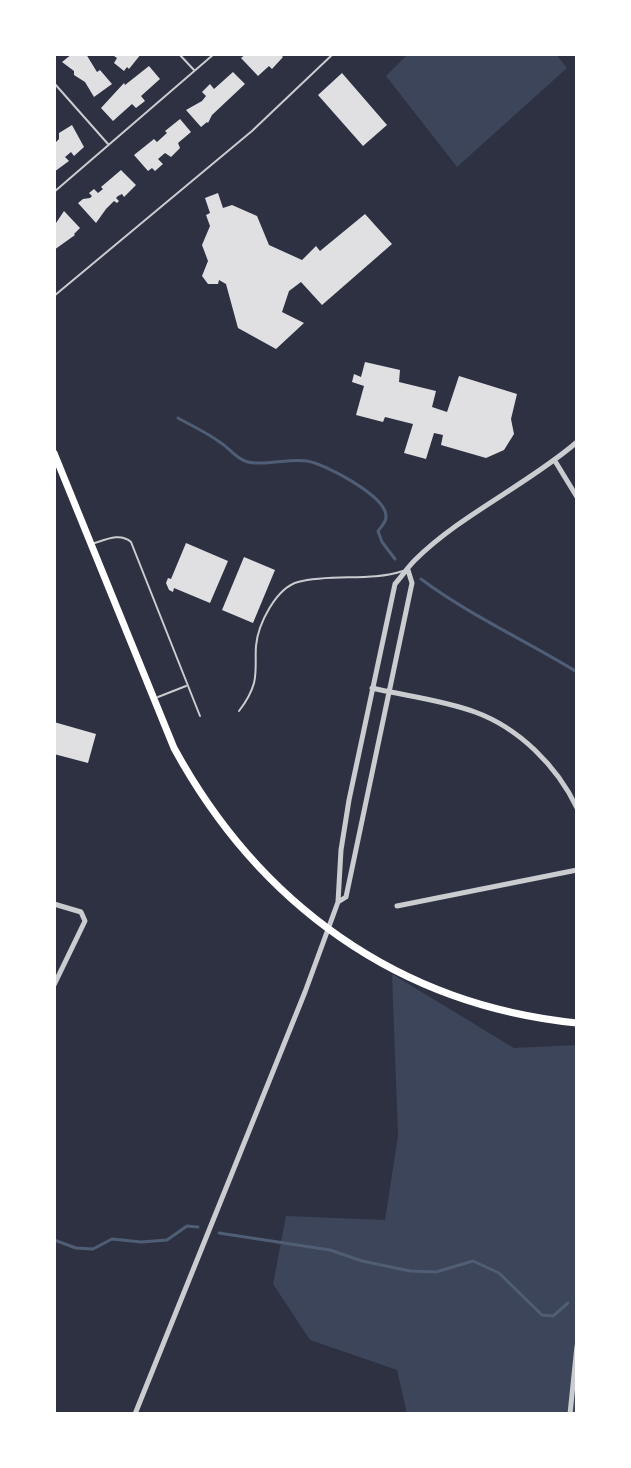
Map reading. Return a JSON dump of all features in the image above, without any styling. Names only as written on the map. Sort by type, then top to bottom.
[{"type":"main road","points":[[54,453],[153,699],[196,788],[265,876],[287,897],[359,951],[430,986],[507,1012],[577,1023]]},
{"type":"street","points":[[135,1414],[305,992],[338,902],[337,883],[343,838],[395,584],[412,562],[436,541],[555,461],[577,442]]},
{"type":"street","points":[[555,461],[577,497]]},
{"type":"street","points":[[338,902],[346,897],[391,693],[412,583],[408,569]]},
{"type":"street","points":[[372,688],[475,712],[500,725],[542,757],[577,808]]},
{"type":"street","points":[[397,906],[577,870]]},
{"type":"street","points":[[54,904],[81,912],[85,921],[54,985]]},
{"type":"street","points":[[570,1414],[577,1346]]},
{"type":"lane","points":[[179,54],[194,71]]},
{"type":"lane","points":[[54,192],[214,54]]},
{"type":"lane","points":[[54,296],[261,123],[333,54]]},
{"type":"lane","points":[[54,83],[108,145]]},
{"type":"lane","points":[[91,544],[116,537],[125,537],[131,542],[200,716]]},
{"type":"lane","points":[[239,711],[249,697],[255,679],[256,644],[271,606],[285,587],[321,577],[387,575],[408,569]]},
{"type":"lane","points":[[153,699],[187,685]]},
{"type":"shaded area","points":[[408,54],[556,54],[567,68],[457,167],[386,76]]},
{"type":"shaded area","points":[[392,974],[514,1048],[577,1045],[577,1414],[407,1414],[397,1370],[310,1340],[273,1284],[286,1216],[385,1220],[398,1136]]},
{"type":"building","points":[[72,54],[86,54],[97,72],[100,70],[112,84],[94,97],[85,82],[62,62]]},
{"type":"building","points":[[111,54],[141,54],[124,71],[114,63],[117,58]]},
{"type":"building","points":[[246,54],[280,54],[283,57],[272,69],[269,66],[258,76],[241,58]]},
{"type":"building","points":[[149,66],[160,79],[141,96],[145,101],[136,108],[132,104],[113,121],[101,108],[124,83]]},
{"type":"building","points":[[233,72],[245,84],[201,127],[186,110],[202,101],[206,96],[202,92],[210,84],[214,89]]},
{"type":"building","points":[[342,73],[387,125],[363,146],[318,95]]},
{"type":"building","points":[[180,119],[191,132],[178,143],[180,148],[171,157],[165,153],[158,159],[163,164],[155,171],[152,168],[148,171],[134,155],[154,139],[157,142]]},
{"type":"building","points":[[72,125],[84,147],[74,156],[71,152],[65,157],[69,161],[54,172],[54,144],[59,139],[59,133]]},
{"type":"building","points":[[121,170],[136,185],[124,197],[122,194],[118,196],[119,201],[114,201],[96,223],[78,203],[90,198],[89,193],[94,189],[98,193]]},
{"type":"building","points":[[218,193],[223,208],[232,205],[257,216],[269,245],[302,260],[316,246],[320,251],[365,214],[392,244],[322,305],[301,282],[289,291],[282,312],[304,323],[276,349],[238,328],[226,284],[219,280],[218,284],[208,284],[202,276],[208,261],[202,245],[210,226],[205,198]]},
{"type":"building","points":[[64,211],[80,228],[54,250],[54,226]]},
{"type":"building","points":[[365,362],[400,370],[399,382],[436,391],[432,407],[447,412],[459,376],[517,394],[511,419],[514,434],[504,450],[486,458],[441,445],[443,435],[434,433],[426,459],[404,453],[413,424],[385,417],[383,422],[356,415],[364,386],[352,382],[354,374],[361,377]]},
{"type":"building","points":[[186,543],[228,561],[210,603],[174,588],[173,592],[166,583],[168,578],[171,579]]},
{"type":"building","points":[[244,557],[275,570],[253,623],[222,610]]},
{"type":"building","points":[[54,722],[96,734],[88,763],[54,754]]},
{"type":"waterway","points":[[178,418],[211,436],[245,461],[307,461],[327,468],[365,490],[383,507],[386,519],[378,531],[395,559]]},
{"type":"waterway","points":[[421,579],[478,616],[577,672]]},
{"type":"waterway","points":[[54,1240],[76,1248],[93,1249],[112,1239],[141,1242],[167,1240],[187,1226],[198,1227]]},
{"type":"waterway","points":[[219,1233],[330,1250],[362,1261],[410,1271],[436,1272],[473,1261],[499,1273],[542,1315],[553,1316],[568,1303]]}]
